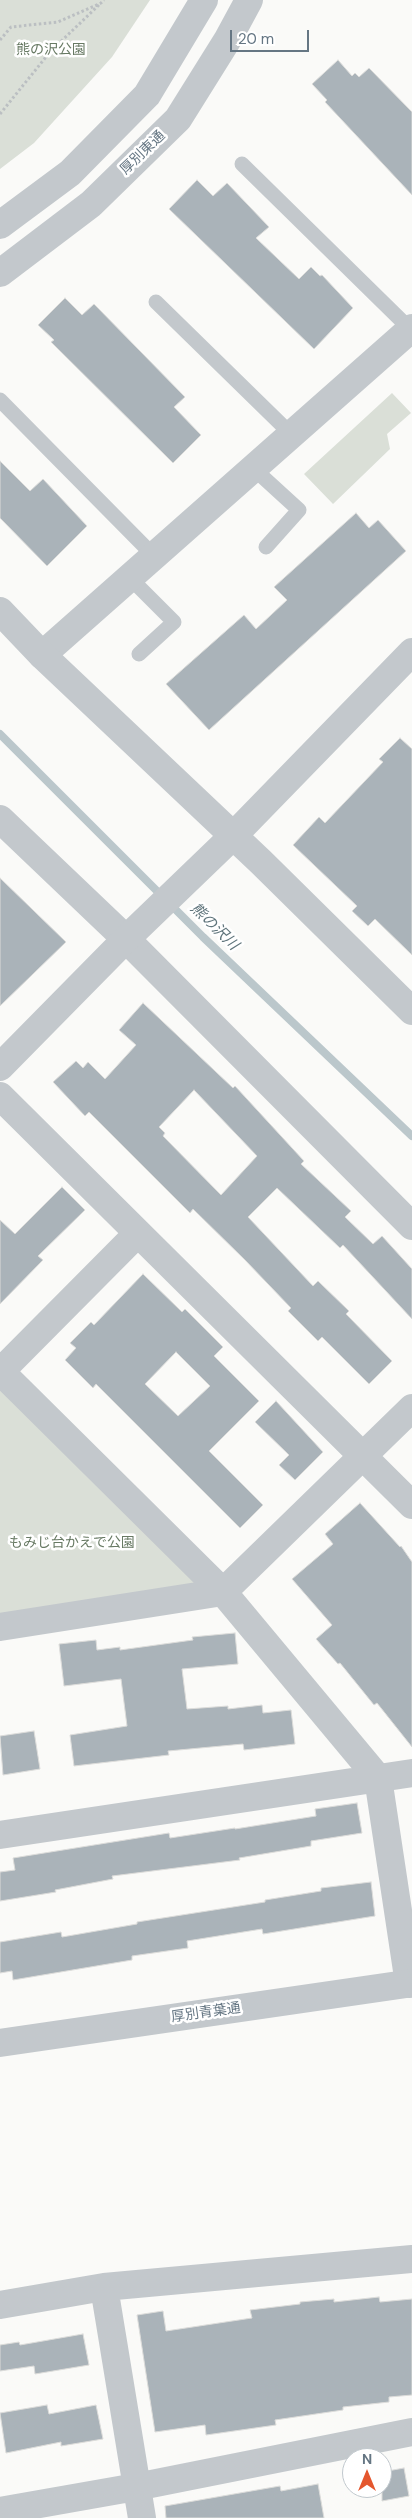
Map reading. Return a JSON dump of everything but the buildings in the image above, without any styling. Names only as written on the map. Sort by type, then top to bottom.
[{"type":"street","points":[[0,225],[70,173],[148,95],[204,0]]},
{"type":"street","name":"厚別東通","points":[[0,272],[91,204],[178,119],[228,39],[249,0]]},
{"type":"street","points":[[42,655],[128,577],[411,329]]},
{"type":"street","points":[[0,611],[42,655],[411,1006]]},
{"type":"street","points":[[0,1068],[126,939],[233,836],[412,652]]},
{"type":"street","points":[[0,819],[126,939],[412,1226]]},
{"type":"street","points":[[0,1096],[412,1505]]},
{"type":"street","points":[[137,1234],[0,1372],[222,1592],[378,1778],[411,1984]]},
{"type":"street","points":[[0,1627],[222,1592],[412,1408]]},
{"type":"street","points":[[0,1835],[412,1773]]},
{"type":"street","name":"厚別青葉通","points":[[0,2043],[411,1984]]},
{"type":"street","points":[[0,2305],[104,2287],[412,2259]]},
{"type":"street","points":[[104,2287],[142,2518]]},
{"type":"street","points":[[0,2511],[136,2487],[412,2432]]},
{"type":"lane","points":[[242,164],[411,329]]},
{"type":"lane","points":[[156,302],[291,434]]},
{"type":"lane","points":[[0,400],[153,555]]},
{"type":"lane","points":[[253,468],[299,510],[266,547]]},
{"type":"lane","points":[[128,577],[174,622],[139,654]]},
{"type":"path","points":[[0,40],[12,27],[58,22],[102,2]]},
{"type":"path","points":[[0,114],[50,52],[102,2]]},
{"type":"green space","name":"熊の沢公園","points":[[0,0],[150,0],[112,57],[34,143],[0,169]]},
{"type":"green space","points":[[392,393],[411,413],[387,434],[390,449],[333,504],[304,474]]},
{"type":"green space","name":"もみじ台かえで公園","points":[[0,1372],[223,1592],[0,1627]]},
{"type":"waterway","name":"熊の沢川","points":[[0,734],[203,937],[412,1136]]}]
